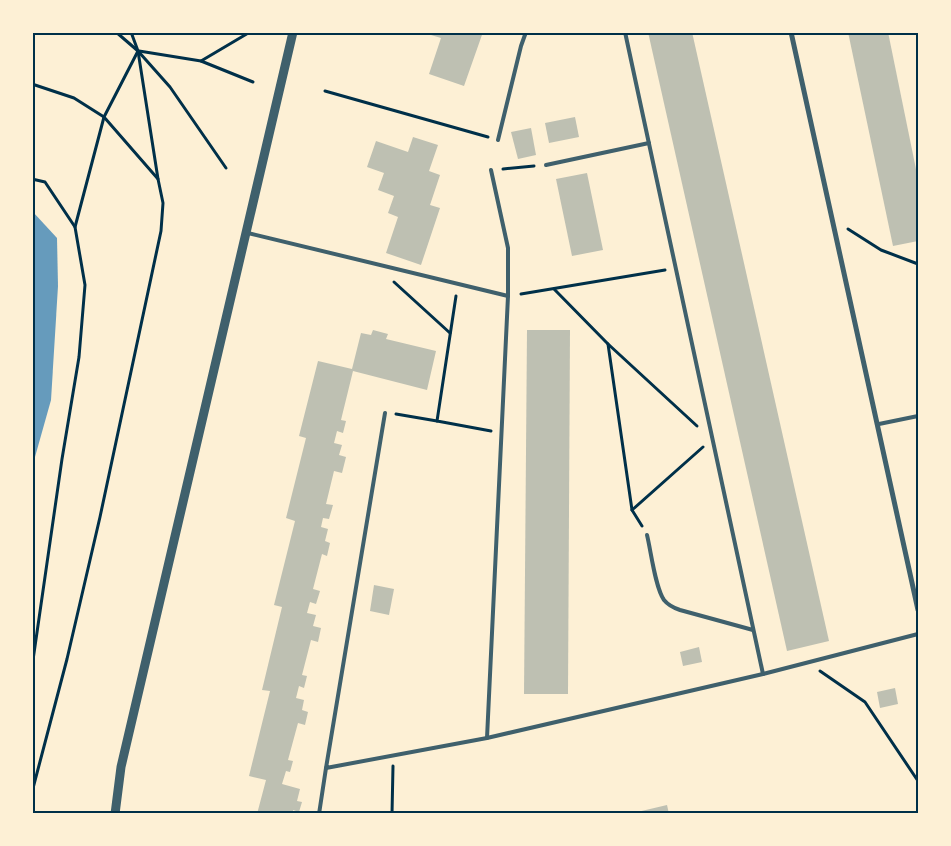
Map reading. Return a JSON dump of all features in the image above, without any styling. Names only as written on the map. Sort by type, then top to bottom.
[{"type":"street","points":[[115,814],[121,767],[293,32]]},
{"type":"street","points":[[791,32],[879,424],[918,610]]},
{"type":"lane","points":[[498,140],[526,32]]},
{"type":"lane","points":[[625,32],[763,674]]},
{"type":"lane","points":[[546,165],[650,144]]},
{"type":"lane","points":[[487,738],[508,296],[508,248],[491,170]]},
{"type":"lane","points":[[246,232],[508,296]]},
{"type":"lane","points":[[319,814],[385,412]]},
{"type":"lane","points":[[879,424],[918,416]]},
{"type":"lane","points":[[648,535],[659,588],[670,606],[753,630]]},
{"type":"lane","points":[[326,768],[487,738],[809,663],[918,634]]},
{"type":"path","points":[[116,32],[138,51],[170,87],[226,168]]},
{"type":"path","points":[[32,792],[68,659],[161,231],[162,203],[138,51],[130,32]]},
{"type":"path","points":[[201,61],[250,32]]},
{"type":"path","points":[[138,51],[201,61],[253,82]]},
{"type":"path","points":[[75,227],[104,117],[138,51]]},
{"type":"path","points":[[32,84],[74,98],[104,117],[158,179]]},
{"type":"path","points":[[325,91],[498,140]]},
{"type":"path","points":[[491,170],[546,165]]},
{"type":"path","points":[[32,180],[45,182],[75,227],[85,285],[79,357],[32,667]]},
{"type":"path","points":[[846,228],[881,250],[918,264]]},
{"type":"path","points":[[374,264],[451,333]]},
{"type":"path","points":[[508,296],[676,268]]},
{"type":"path","points":[[437,421],[458,284]]},
{"type":"path","points":[[554,289],[608,344],[711,439],[632,510]]},
{"type":"path","points":[[608,344],[632,510],[648,535]]},
{"type":"path","points":[[385,412],[501,433]]},
{"type":"path","points":[[809,663],[865,702],[918,781]]},
{"type":"path","points":[[392,814],[394,755]]},
{"type":"water","points":[[33,212],[57,238],[58,286],[51,400],[33,464]]},
{"type":"building","points":[[432,32],[483,32],[464,86],[429,74],[441,38],[431,35]]},
{"type":"building","points":[[648,32],[692,32],[829,641],[787,651]]},
{"type":"building","points":[[848,32],[888,32],[918,179],[918,241],[893,246]]},
{"type":"building","points":[[575,117],[579,137],[549,143],[545,123]]},
{"type":"building","points":[[531,128],[536,155],[518,159],[511,132]]},
{"type":"building","points":[[413,137],[438,145],[429,171],[440,175],[430,205],[440,208],[421,265],[386,253],[398,217],[388,213],[394,196],[378,190],[384,173],[367,167],[376,141],[408,152]]},
{"type":"building","points":[[587,173],[603,250],[572,256],[556,179]]},
{"type":"building","points":[[373,330],[388,334],[386,339],[436,351],[427,390],[353,371],[341,420],[346,421],[343,433],[337,431],[334,443],[342,445],[339,455],[346,457],[342,473],[334,471],[326,504],[333,505],[329,519],[323,518],[321,527],[328,529],[325,541],[330,543],[327,556],[322,554],[313,589],[320,591],[316,604],[310,602],[307,613],[316,615],[313,626],[321,628],[318,642],[311,640],[302,675],[307,676],[304,688],[299,686],[296,698],[304,700],[302,710],[308,712],[305,725],[298,723],[288,760],[293,761],[290,772],[286,771],[282,784],[300,789],[297,801],[302,802],[299,812],[293,810],[293,814],[257,814],[266,780],[249,776],[270,691],[262,690],[282,607],[274,605],[295,521],[286,518],[306,438],[299,436],[318,361],[352,369],[361,333],[371,335]]},
{"type":"building","points":[[527,330],[570,330],[568,694],[524,694]]},
{"type":"building","points":[[374,585],[394,589],[389,615],[370,611]]},
{"type":"building","points":[[699,647],[702,662],[683,666],[680,652]]},
{"type":"building","points":[[895,688],[898,704],[880,708],[877,692]]},
{"type":"building","points":[[667,805],[669,814],[633,814],[633,813]]}]
